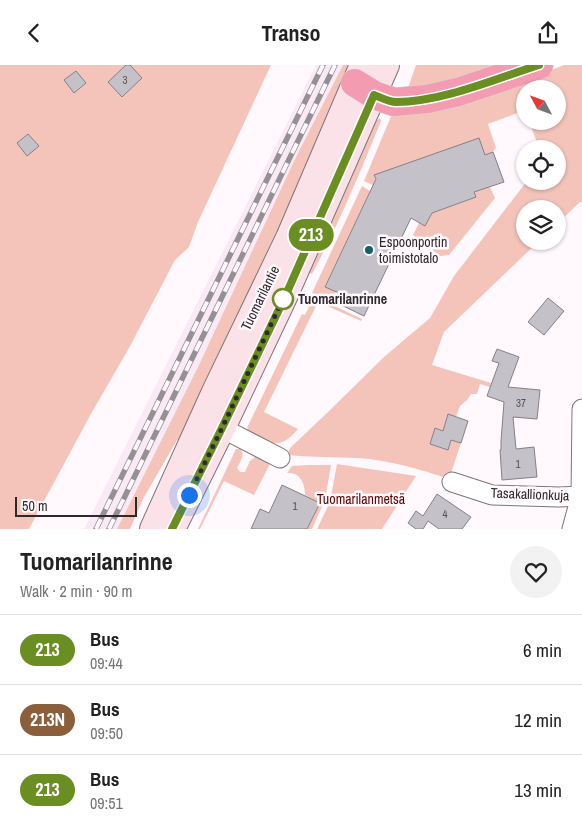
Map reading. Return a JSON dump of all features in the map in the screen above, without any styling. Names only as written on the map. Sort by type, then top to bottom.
[{"type":"highway","points":[[364,81],[394,102],[427,99],[539,65]]},
{"type":"main road","name":"Tuomarilantie","points":[[153,529],[284,299],[364,81],[386,65]]},
{"type":"main road","name":"Tuomarilantie","points":[[172,529],[212,423]]},
{"type":"street","points":[[572,529],[581,496],[582,409]]},
{"type":"street","points":[[212,423],[280,458]]},
{"type":"street","name":"Tasakallionkuja","points":[[452,482],[492,495],[581,496]]},
{"type":"shaded area","points":[[316,65],[343,65],[295,159],[198,367],[117,529],[84,529]]},
{"type":"green space","points":[[0,65],[271,65],[198,222],[189,247],[175,260],[129,348],[29,529],[0,529]]},
{"type":"green space","points":[[343,65],[357,65],[185,443],[177,440],[143,499],[130,529],[117,529],[198,367],[295,159]]},
{"type":"green space","points":[[416,65],[519,65],[406,94]]},
{"type":"green space","points":[[564,65],[582,65],[582,202],[566,215],[566,200],[516,200],[516,250],[530,250],[444,332],[432,365],[491,383],[490,387],[480,384],[477,394],[471,394],[460,406],[456,417],[448,415],[443,431],[435,428],[430,444],[447,450],[451,440],[461,443],[449,479],[415,468],[381,461],[286,455],[291,447],[384,357],[430,318],[454,276],[520,190],[566,190],[566,140],[536,140],[532,130],[566,130],[566,80],[526,80]]},
{"type":"green space","points":[[516,84],[516,113],[488,124],[496,148],[493,152],[374,176],[379,188],[364,181],[392,114]]},
{"type":"green space","points":[[380,118],[381,121],[357,179],[312,274],[309,270],[365,130]]},
{"type":"green space","points":[[362,186],[370,191],[325,286],[336,292],[331,301],[312,293]]},
{"type":"green space","points":[[490,187],[495,198],[449,255],[440,256],[413,235],[422,217],[475,197],[474,192]]},
{"type":"green space","points":[[311,295],[362,319],[361,321],[318,302],[264,412],[298,429],[285,441],[271,443],[254,435],[247,428],[302,314],[305,315],[309,307],[306,306]]},
{"type":"green space","points":[[236,449],[242,451],[242,458],[237,468],[240,472],[245,472],[250,461],[258,456],[269,463],[269,466],[254,495],[224,481],[200,529],[198,529]]},
{"type":"green space","name":"Tuomarilanmetsä","points":[[337,464],[416,476],[382,529],[317,529],[330,502]]},
{"type":"green space","points":[[331,465],[325,500],[312,529],[307,529],[320,503],[305,495],[303,483],[298,476],[287,473],[292,466]]},
{"type":"building","points":[[126,65],[130,65],[142,78],[122,97],[108,82]]},
{"type":"building","points":[[76,71],[86,83],[74,93],[64,80]]},
{"type":"building","points":[[28,134],[39,146],[27,156],[17,143]]},
{"type":"building","name":"Espoonportin toimistotalo","points":[[479,138],[485,155],[493,152],[504,182],[474,192],[476,197],[432,213],[425,226],[411,218],[364,316],[335,302],[339,293],[325,287],[376,179],[374,175]]},
{"type":"building","points":[[548,298],[564,311],[544,335],[528,322]]},
{"type":"building","points":[[497,349],[519,357],[508,387],[540,390],[537,419],[513,417],[516,449],[534,447],[537,477],[502,480],[500,450],[504,402],[487,396],[499,363],[492,361]]},
{"type":"building","points":[[448,414],[468,421],[461,443],[451,440],[448,450],[430,444],[435,428],[443,431]]},
{"type":"building","points":[[282,485],[320,503],[307,529],[251,529],[260,509],[269,513]]},
{"type":"building","points":[[437,494],[471,517],[462,529],[439,529],[428,521],[423,529],[416,529],[408,523],[416,511],[423,516]]},
{"type":"railway","points":[[96,529],[323,65]]},
{"type":"railway","points":[[109,529],[335,65]]},
{"type":"bus line","name":"213","points":[[172,529],[284,299],[374,95],[394,102],[427,99],[539,65]]},
{"type":"place","name":"Espoonportin toimistotalo","points":[[369,250]]},
{"type":"place","name":"Tuomarilanrinne","points":[[283,299]]},
{"type":"route","points":[[189,495],[283,299]]}]
